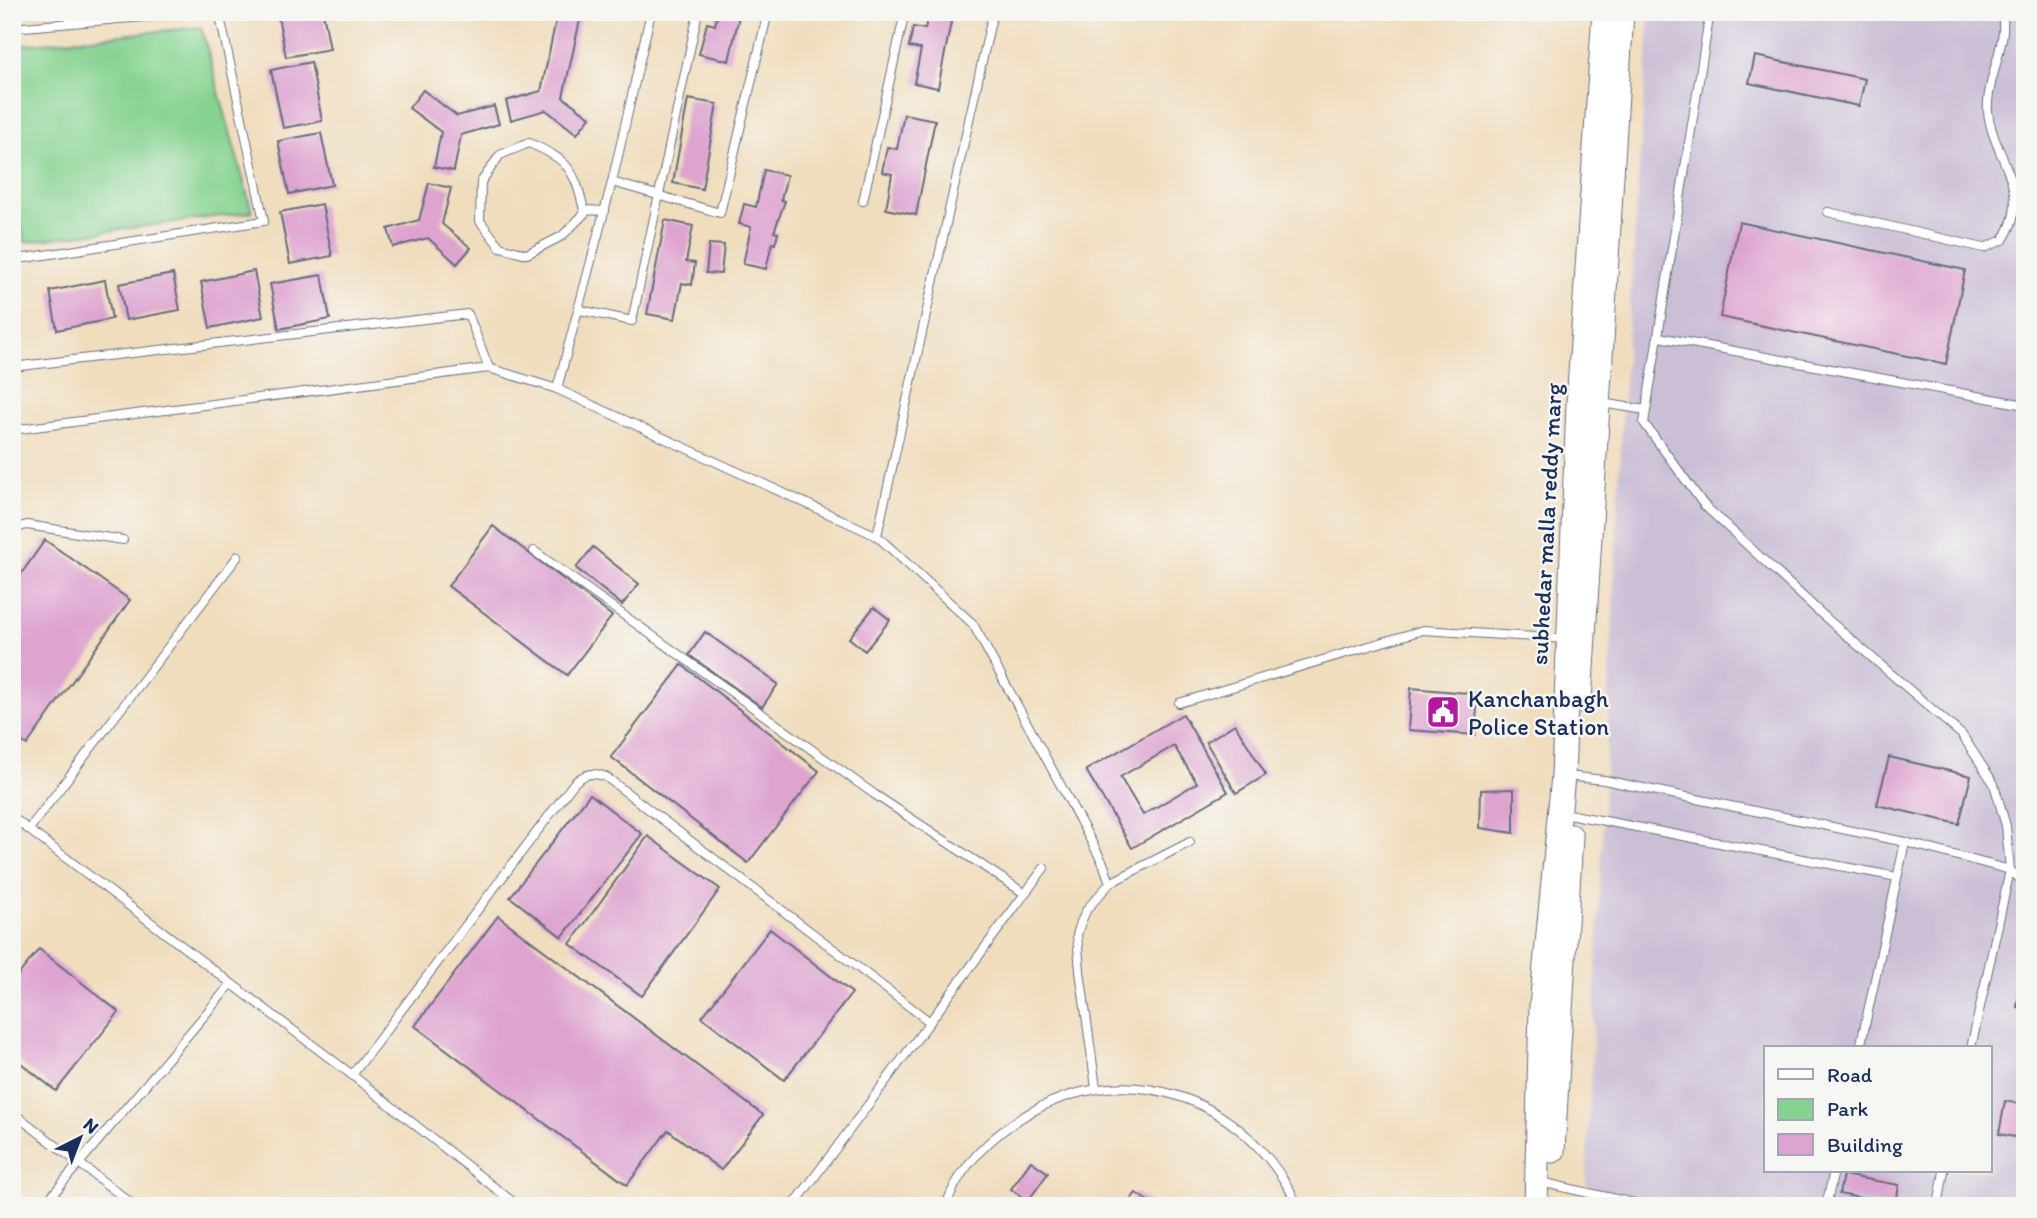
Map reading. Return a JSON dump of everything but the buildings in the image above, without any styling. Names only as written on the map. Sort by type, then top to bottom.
[{"type":"main road","name":"subhedar malla reddy marg","points":[[1569,776],[1566,639],[1578,404],[1604,12]]},
{"type":"main road","name":"subhedar malla reddy marg","points":[[1536,1206],[1547,1191],[1566,813],[1622,12]]},
{"type":"lane","points":[[12,28],[203,12]]},
{"type":"lane","points":[[12,260],[264,221],[219,12]]},
{"type":"lane","points":[[557,389],[605,211],[651,12]]},
{"type":"lane","points":[[580,310],[632,321],[698,12]]},
{"type":"lane","points":[[612,182],[720,213],[768,12]]},
{"type":"lane","points":[[863,201],[905,12]]},
{"type":"lane","points":[[877,536],[993,12]]},
{"type":"lane","points":[[1710,12],[1670,242],[1659,337],[1644,424],[1704,505],[1825,617],[1962,735],[1994,784],[2006,826],[2010,870],[1970,1046]]},
{"type":"lane","points":[[1828,212],[1984,247],[2003,240],[2013,219],[2016,200],[2009,167],[1989,116],[1987,101],[2003,27],[2001,12]]},
{"type":"lane","points":[[587,211],[584,210],[578,181],[560,156],[529,142],[500,155],[481,182],[480,221],[500,247],[527,254],[562,236],[587,211],[605,211]]},
{"type":"lane","points":[[12,367],[468,314],[489,368]]},
{"type":"lane","points":[[1659,337],[2025,405]]},
{"type":"lane","points":[[12,430],[489,368],[557,389],[877,536],[973,624],[1103,863],[1110,883]]},
{"type":"lane","points":[[1596,402],[1646,410]]},
{"type":"lane","points":[[12,528],[27,525],[123,540]]},
{"type":"lane","points":[[534,551],[874,794],[1024,893]]},
{"type":"lane","points":[[29,829],[237,556]]},
{"type":"lane","points":[[1179,703],[1423,630],[1566,639]]},
{"type":"lane","points":[[352,1075],[574,783],[583,775],[595,773],[617,785],[930,1022]]},
{"type":"lane","points":[[1569,776],[1905,842],[2010,870],[2025,883]]},
{"type":"lane","points":[[1566,813],[1897,877]]},
{"type":"lane","points":[[12,817],[352,1075],[519,1206]]},
{"type":"lane","points":[[1096,1088],[1077,935],[1087,909],[1110,883],[1190,842]]},
{"type":"lane","points":[[1860,1046],[1905,842]]},
{"type":"lane","points":[[793,1206],[1044,868]]},
{"type":"lane","points":[[43,1206],[79,1160],[231,984]]},
{"type":"lane","points":[[946,1206],[951,1191],[987,1141],[1037,1106],[1096,1088],[1140,1088],[1162,1092],[1183,1097],[1223,1116],[1258,1143],[1285,1178],[1298,1206]]},
{"type":"lane","points":[[12,1112],[79,1160],[135,1206]]},
{"type":"lane","points":[[1826,1206],[1834,1172]]},
{"type":"lane","points":[[1938,1206],[1944,1172]]},
{"type":"lane","points":[[1547,1191],[1647,1206]]},
{"type":"shaded area","points":[[1650,12],[2025,12],[2025,1206],[1601,1206],[1602,1191],[1586,1184],[1623,400]]},
{"type":"green space","points":[[201,27],[252,212],[25,242],[12,181],[12,46]]},
{"type":"place","name":"Kanchanbagh Police Station","points":[[1443,712]]}]
